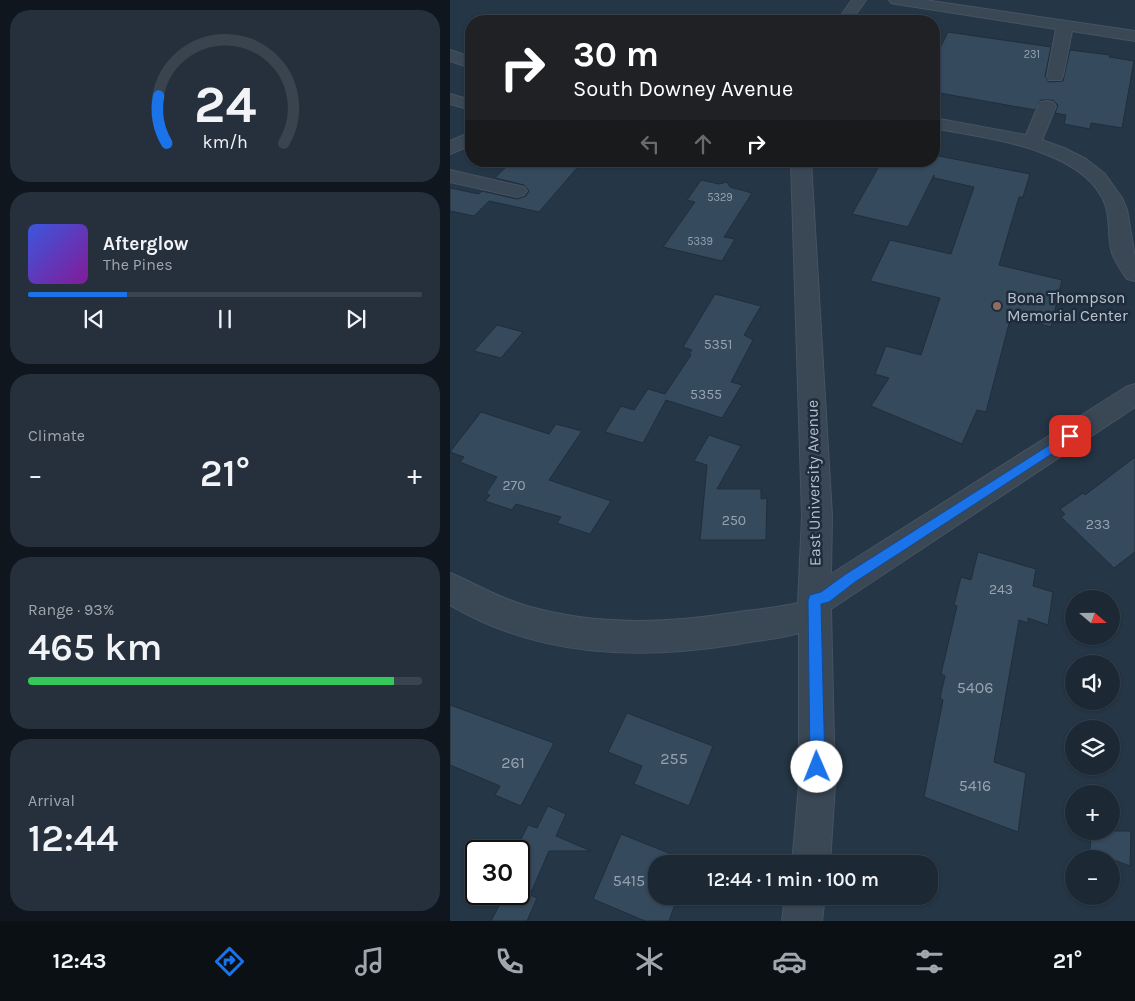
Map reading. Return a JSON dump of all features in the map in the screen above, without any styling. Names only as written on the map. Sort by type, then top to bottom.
[{"type":"street","points":[[848,15],[859,0]]},
{"type":"street","points":[[896,0],[1135,36]]},
{"type":"street","points":[[1056,76],[1064,26]]},
{"type":"street","points":[[450,55],[465,61]]},
{"type":"street","points":[[450,99],[465,103]]},
{"type":"street","points":[[1032,142],[1047,106]]},
{"type":"street","points":[[940,124],[1032,142],[1073,160],[1087,170],[1104,186],[1117,211],[1122,252],[1135,274]]},
{"type":"street","name":"East University Avenue","points":[[802,167],[817,516],[815,600],[817,785],[811,855]]},
{"type":"street","points":[[450,176],[517,191]]},
{"type":"street","points":[[450,588],[481,604],[522,620],[568,631],[625,637],[670,637],[796,619],[809,615],[815,600],[824,597],[850,578],[1135,394]]},
{"type":"street","points":[[802,921],[805,905]]},
{"type":"building","points":[[948,32],[1051,47],[1045,76],[1049,82],[1063,81],[1070,50],[1110,55],[1109,57],[1134,61],[1122,128],[1091,123],[1090,129],[1064,124],[1066,115],[1055,113],[1058,105],[1053,100],[1041,100],[1035,110],[940,93],[940,48]]},
{"type":"building","name":"Bona Thompson Memorial Center","points":[[940,156],[1030,174],[1023,197],[1019,197],[999,265],[1062,280],[1051,327],[1011,316],[986,412],[977,410],[962,444],[871,406],[889,378],[875,374],[886,346],[921,355],[940,298],[870,281],[890,240],[951,254],[974,187],[934,178],[934,175],[908,227],[852,214],[879,167],[940,167]]},
{"type":"building","points":[[506,167],[578,167],[539,212],[489,201],[474,216],[450,211],[450,188],[479,194],[482,191],[517,199],[526,196],[529,191],[524,185],[495,178]]},
{"type":"building","points":[[701,180],[719,184],[727,182],[730,187],[752,193],[724,237],[735,239],[722,261],[663,247],[695,202],[687,200]]},
{"type":"building","points":[[715,294],[761,306],[744,335],[753,340],[731,382],[742,385],[722,418],[666,400],[643,443],[605,432],[621,406],[634,410],[648,389],[665,394],[691,355],[689,354],[692,350],[683,347]]},
{"type":"building","points":[[497,325],[523,332],[501,358],[474,351]]},
{"type":"building","points":[[481,412],[549,434],[556,424],[582,431],[549,480],[611,501],[590,534],[557,523],[561,517],[516,504],[512,510],[485,501],[490,495],[486,494],[497,477],[460,462],[464,457],[450,452]]},
{"type":"building","points":[[709,435],[741,446],[717,489],[761,489],[761,499],[767,498],[766,540],[700,540],[707,465],[694,461]]},
{"type":"building","points":[[1135,457],[1135,552],[1114,568],[1061,517],[1065,514],[1060,509],[1083,493],[1085,495]]},
{"type":"building","points":[[978,552],[1036,569],[1033,586],[1053,592],[1048,625],[1028,618],[1028,623],[1019,620],[994,762],[1026,773],[1018,832],[924,797],[943,700],[940,698],[945,676],[941,674],[957,606],[954,605],[961,577],[971,580]]},
{"type":"building","points":[[450,705],[554,743],[521,806],[495,795],[500,786],[450,765]]},
{"type":"building","points":[[627,713],[713,746],[689,806],[634,784],[642,766],[608,752]]},
{"type":"building","points":[[548,806],[566,814],[556,836],[591,851],[549,851],[530,895],[530,840],[520,840],[528,825],[537,828]]},
{"type":"building","points":[[1120,831],[1131,831],[1130,866],[1120,862],[1120,850],[1090,850],[1091,840],[1120,840]]},
{"type":"building","points":[[621,834],[674,855],[648,855],[648,905],[675,905],[669,921],[645,921],[593,899]]},
{"type":"building","points":[[530,895],[537,898],[527,921],[491,921],[499,905],[530,905]]},
{"type":"place","name":"Bona Thompson Memorial Center","points":[[997,306]]},
{"type":"route","points":[[817,767],[815,600],[824,597],[850,578],[1070,436]]}]
